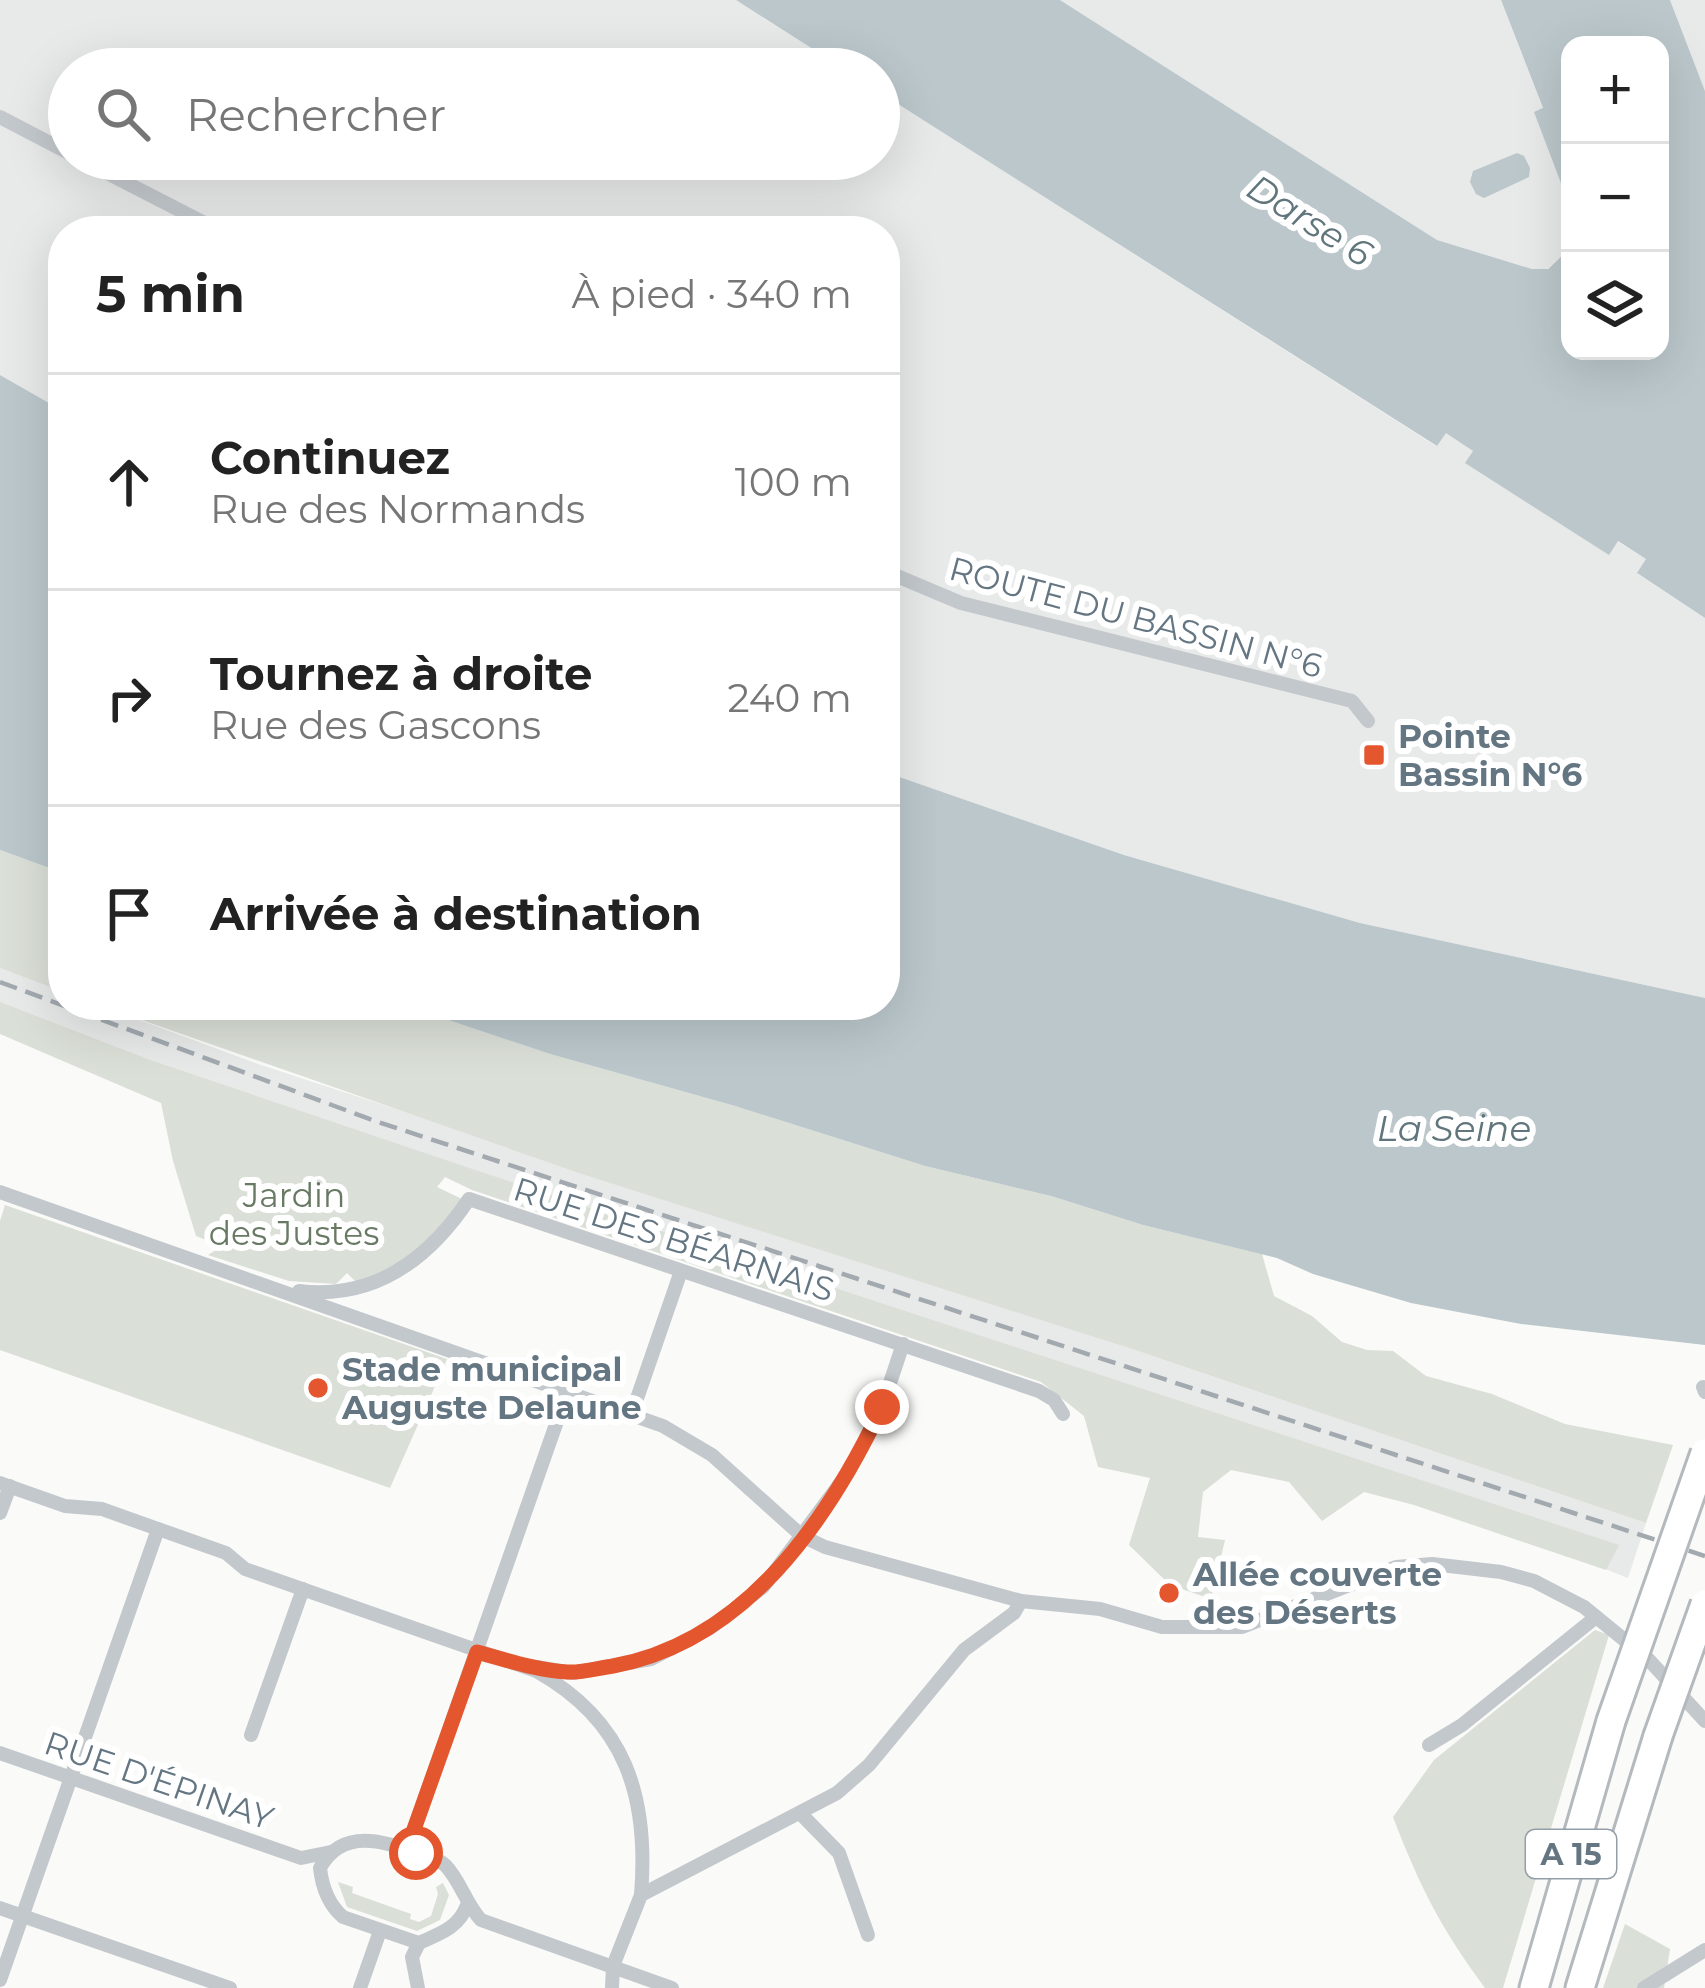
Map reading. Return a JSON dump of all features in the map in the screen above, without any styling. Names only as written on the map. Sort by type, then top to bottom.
[{"type":"highway","name":"A 15","points":[[1534,1988],[1611,1721],[1705,1453]]},
{"type":"highway","name":"A 15","points":[[1580,1988],[1658,1736],[1705,1604]]},
{"type":"street","points":[[0,117],[48,142]]},
{"type":"street","points":[[121,180],[191,216]]},
{"type":"street","name":"ROUTE DU BASSIN N°6","points":[[900,578],[961,603],[1352,701],[1368,722]]},
{"type":"street","points":[[0,1192],[632,1413],[712,1455],[802,1537],[825,1546],[1021,1601],[1100,1609],[1162,1627],[1242,1627],[1396,1567],[1432,1564],[1501,1572],[1534,1581],[1596,1617],[1649,1660],[1705,1721]]},
{"type":"street","name":"RUE DES BÉARNAIS","points":[[284,1290],[340,1290],[390,1277],[428,1250],[469,1199],[1040,1391],[1063,1414]]},
{"type":"street","points":[[632,1413],[681,1271]]},
{"type":"street","points":[[0,1513],[5,1485],[65,1506],[102,1509],[226,1553],[245,1568],[503,1659],[572,1673],[651,1659],[735,1611],[763,1587],[848,1473],[896,1373],[903,1344]]},
{"type":"street","points":[[407,1849],[568,1390]]},
{"type":"street","points":[[1705,1474],[1696,1508],[1705,1519]]},
{"type":"street","points":[[0,1980],[158,1529]]},
{"type":"street","points":[[251,1735],[303,1589]]},
{"type":"street","points":[[641,1895],[837,1793],[869,1766],[964,1650],[1014,1613],[1021,1601]]},
{"type":"street","points":[[1429,1745],[1462,1725],[1596,1617]]},
{"type":"street","points":[[503,1659],[536,1671],[579,1696],[612,1741],[640,1806],[644,1836],[641,1895],[613,1966],[612,1988]]},
{"type":"street","name":"RUE D'ÉPINAY","points":[[0,1753],[301,1858],[321,1880]]},
{"type":"street","points":[[801,1814],[838,1853],[868,1935]]},
{"type":"street","points":[[481,1920],[418,1943],[380,1930],[335,1910],[321,1880],[322,1862],[332,1852],[368,1838],[407,1849],[445,1864],[467,1905],[481,1920],[672,1988]]},
{"type":"street","name":"RUE D'ÉPINAY","points":[[301,1858],[332,1852]]},
{"type":"street","points":[[450,1929],[467,1905]]},
{"type":"street","points":[[0,1908],[230,1988]]},
{"type":"street","points":[[359,1988],[380,1930]]},
{"type":"street","points":[[418,1943],[412,1957],[418,1988]]},
{"type":"street","points":[[1644,1988],[1705,1950]]},
{"type":"shaded area","points":[[0,0],[736,0],[811,48],[48,48],[48,180],[900,180],[900,105],[1436,446],[1446,432],[1473,451],[1466,463],[1609,554],[1617,541],[1646,559],[1638,574],[1705,618],[1705,998],[1360,923],[1124,855],[900,777],[900,216],[48,216],[48,402],[0,375]]},
{"type":"shaded area","points":[[1060,0],[1501,0],[1543,109],[1535,113],[1561,183],[1561,256],[1547,269],[1532,269],[1437,240]]},
{"type":"shaded area","points":[[1670,0],[1705,0],[1705,91]]},
{"type":"shaded area","points":[[0,968],[48,986],[48,1020],[140,1020],[261,1065],[1132,1349],[1646,1523],[1628,1578],[1544,1545],[430,1169],[0,1014]]},
{"type":"green space","points":[[0,850],[48,868],[48,986],[0,968]]},
{"type":"green space","name":"Jardin des Justes","points":[[0,1002],[150,1060],[487,1174],[1619,1545],[1606,1570],[1364,1492],[1322,1521],[1289,1482],[1231,1470],[1203,1492],[1198,1537],[1225,1540],[1211,1599],[1170,1585],[1129,1545],[1150,1478],[1098,1467],[1084,1416],[1041,1382],[445,1177],[437,1187],[464,1200],[422,1250],[358,1284],[347,1273],[336,1284],[289,1281],[208,1255],[216,1250],[211,1242],[196,1236],[161,1103],[0,1034]]},
{"type":"green space","points":[[142,1020],[448,1020],[925,1166],[1262,1254],[1274,1296],[1312,1316],[1342,1342],[1393,1351],[1426,1376],[1492,1394],[1565,1424],[1673,1445],[1646,1523],[1132,1349],[579,1173]]},
{"type":"green space","points":[[5,1205],[447,1359],[390,1488],[0,1350],[0,1221]]},
{"type":"green space","points":[[1595,1630],[1609,1635],[1503,1988],[1485,1988],[1432,1906],[1393,1817],[1434,1760]]},
{"type":"green space","points":[[338,1882],[353,1887],[352,1893],[411,1914],[410,1919],[419,1922],[431,1916],[436,1887],[443,1883],[449,1895],[440,1920],[417,1931],[347,1907]]},
{"type":"green space","points":[[1625,1924],[1670,1949],[1664,1988],[1603,1988]]},
{"type":"water","name":"Darse 6","points":[[736,0],[1060,0],[1437,240],[1532,269],[1548,269],[1561,257],[1561,360],[1669,360],[1669,36],[1561,36],[1561,183],[1534,112],[1543,108],[1501,0],[1670,0],[1705,91],[1705,618],[1637,573],[1646,559],[1618,541],[1609,555],[1465,463],[1473,451],[1446,433],[1437,446],[900,105],[900,48],[811,48]]},
{"type":"water","points":[[1517,153],[1530,168],[1529,177],[1484,198],[1476,194],[1470,182],[1473,171]]},
{"type":"water","points":[[0,375],[48,402],[48,868],[0,850]]},
{"type":"water","name":"La Seine","points":[[900,777],[1124,855],[1360,923],[1705,998],[1705,1345],[1521,1324],[1411,1303],[1313,1274],[1277,1258],[925,1166],[448,1020],[900,1020]]},
{"type":"railway","points":[[0,982],[48,1000]]},
{"type":"railway","points":[[103,1020],[375,1121],[1705,1556]]},
{"type":"place","name":"Pointe Bassin N°6","points":[[1374,755]]},
{"type":"place","name":"Stade municipal Auguste Delaune","points":[[318,1388]]},
{"type":"place","name":"Allée couverte des Déserts","points":[[1169,1593]]},
{"type":"route","points":[[416,1853],[407,1849],[477,1652],[572,1673],[651,1659],[710,1628],[763,1587],[787,1558],[848,1473],[882,1407]]}]
